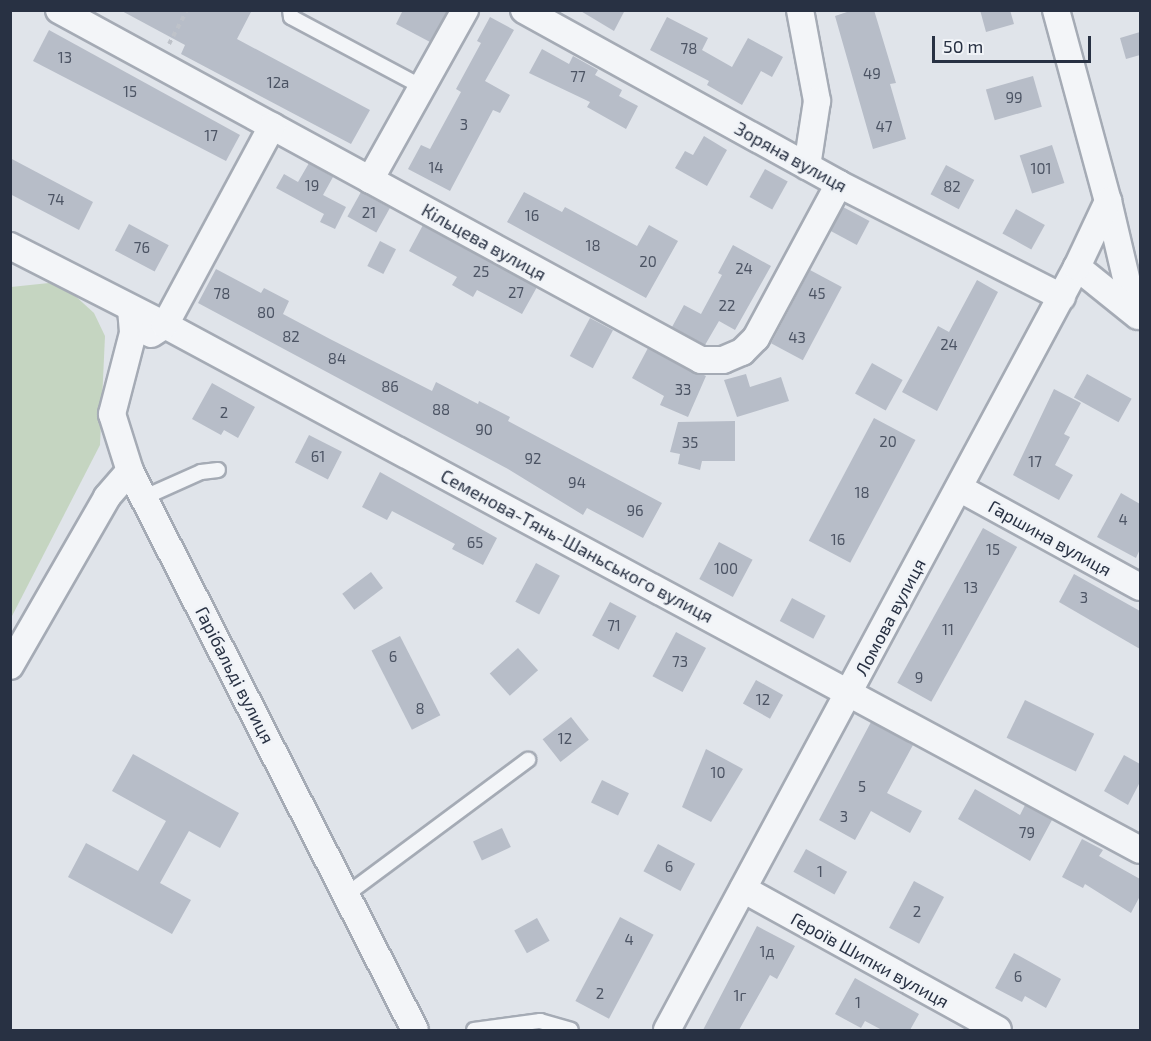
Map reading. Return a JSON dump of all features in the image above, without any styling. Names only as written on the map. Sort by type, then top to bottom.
[{"type":"street","name":"Кільцева вулиця","points":[[59,10],[701,360],[723,360],[742,352],[756,338],[839,184]]},
{"type":"street","points":[[370,180],[465,10]]},
{"type":"street","name":"Зоряна вулиця","points":[[524,10],[839,184],[1062,297]]},
{"type":"street","points":[[800,10],[817,101],[807,166]]},
{"type":"street","points":[[1056,10],[1137,315]]},
{"type":"street","points":[[129,349],[165,325],[272,126]]},
{"type":"street","name":"Ломова вулиця","points":[[667,1030],[1062,297],[1108,201]]},
{"type":"street","name":"Семенова-Тянь-Шаньського вулиця","points":[[10,246],[165,325],[1140,850]]},
{"type":"street","points":[[1077,267],[1137,315]]},
{"type":"street","name":"Гарібальді вулиця","points":[[131,309],[133,333],[112,414],[130,471],[415,1030]]},
{"type":"street","points":[[10,666],[107,497],[130,471]]},
{"type":"street","name":"Гаршина вулиця","points":[[959,488],[1140,587]]},
{"type":"street","name":"Героїв Шипки вулиця","points":[[743,889],[998,1030]]},
{"type":"lane","points":[[290,10],[291,17],[422,87]]},
{"type":"lane","points":[[145,497],[201,472],[218,470]]},
{"type":"lane","points":[[346,895],[528,760]]},
{"type":"lane","points":[[474,1030],[540,1021],[570,1030]]},
{"type":"path","points":[[159,65],[187,10]]},
{"type":"green space","points":[[49,283],[72,293],[94,313],[105,336],[100,445],[11,618],[11,287]]},
{"type":"building","points":[[120,10],[252,10],[237,39],[370,110],[351,144],[181,54],[185,45]]},
{"type":"building","points":[[403,10],[448,10],[430,42],[396,24]]},
{"type":"building","points":[[579,10],[625,10],[614,31]]},
{"type":"building","points":[[853,10],[874,10],[896,83],[890,84],[906,139],[873,149],[835,16]]},
{"type":"building","points":[[980,10],[1010,10],[1014,24],[986,32]]},
{"type":"building","points":[[490,17],[514,30],[485,81],[510,95],[500,113],[493,110],[450,191],[408,169],[421,145],[430,149],[461,92],[456,89],[481,43],[477,41]]},
{"type":"building","points":[[667,17],[708,38],[702,50],[732,67],[748,38],[783,57],[772,77],[761,71],[742,105],[707,85],[709,81],[650,50]]},
{"type":"building","points":[[49,30],[240,135],[226,161],[33,61]]},
{"type":"building","points":[[1140,32],[1140,55],[1126,59],[1120,38]]},
{"type":"building","points":[[542,49],[569,64],[573,56],[598,70],[595,75],[622,90],[619,96],[638,106],[626,129],[587,107],[590,102],[529,73]]},
{"type":"building","points":[[1033,76],[1042,107],[995,120],[986,90]]},
{"type":"building","points":[[704,136],[727,150],[707,186],[675,168],[685,151],[693,155]]},
{"type":"building","points":[[1052,145],[1064,183],[1032,194],[1020,156]]},
{"type":"building","points":[[10,158],[93,202],[79,230],[10,194]]},
{"type":"building","points":[[309,163],[333,177],[323,195],[346,207],[335,229],[320,222],[324,214],[276,188],[284,174],[298,182]]},
{"type":"building","points":[[946,165],[974,180],[959,209],[931,194]]},
{"type":"building","points":[[765,169],[788,182],[772,210],[749,197]]},
{"type":"building","points":[[361,192],[390,208],[376,232],[347,216]]},
{"type":"building","points":[[524,192],[562,212],[565,207],[637,246],[649,225],[678,241],[646,298],[507,222]]},
{"type":"building","points":[[843,207],[869,221],[857,245],[830,231]]},
{"type":"building","points":[[1016,209],[1045,225],[1031,249],[1002,233]]},
{"type":"building","points":[[129,224],[169,245],[155,272],[115,250]]},
{"type":"building","points":[[423,225],[537,287],[522,314],[477,290],[473,297],[452,285],[457,277],[409,251]]},
{"type":"building","points":[[380,241],[396,249],[383,274],[367,266]]},
{"type":"building","points":[[733,245],[771,266],[735,330],[719,321],[705,345],[672,327],[684,305],[701,314],[722,275],[718,273]]},
{"type":"building","points":[[216,269],[261,293],[264,288],[289,301],[283,314],[330,339],[432,391],[436,382],[478,404],[479,401],[510,417],[508,421],[662,503],[643,538],[587,508],[583,515],[508,469],[198,303]]},
{"type":"building","points":[[810,270],[842,287],[803,360],[771,343]]},
{"type":"building","points":[[977,280],[998,292],[937,411],[902,392],[938,326],[949,332]]},
{"type":"building","points":[[590,318],[613,330],[593,368],[570,356]]},
{"type":"building","points":[[648,348],[706,376],[688,417],[660,405],[664,396],[632,378]]},
{"type":"building","points":[[872,363],[903,380],[886,411],[855,394]]},
{"type":"building","points":[[746,374],[750,387],[781,377],[789,401],[737,417],[724,380]]},
{"type":"building","points":[[1087,374],[1132,399],[1119,422],[1074,398]]},
{"type":"building","points":[[212,383],[255,407],[238,438],[224,430],[221,435],[192,419]]},
{"type":"building","points":[[1054,389],[1081,403],[1064,434],[1070,437],[1055,465],[1073,475],[1059,500],[1013,475]]},
{"type":"building","points":[[874,418],[915,440],[850,563],[809,541]]},
{"type":"building","points":[[735,421],[735,461],[702,461],[700,470],[678,464],[680,454],[670,452],[678,422]]},
{"type":"building","points":[[309,435],[342,452],[328,479],[295,463]]},
{"type":"building","points":[[380,472],[497,538],[483,565],[452,549],[455,544],[392,511],[387,520],[362,507]]},
{"type":"building","points":[[1121,493],[1140,504],[1140,549],[1136,558],[1097,537]]},
{"type":"building","points":[[983,528],[1017,547],[931,702],[897,683]]},
{"type":"building","points":[[719,542],[753,560],[733,597],[699,579]]},
{"type":"building","points":[[536,563],[560,576],[539,615],[515,602]]},
{"type":"building","points":[[371,572],[383,588],[354,610],[342,594]]},
{"type":"building","points":[[1074,574],[1140,611],[1140,649],[1059,602]]},
{"type":"building","points":[[792,598],[826,616],[813,639],[780,621]]},
{"type":"building","points":[[610,602],[636,616],[619,650],[592,636]]},
{"type":"building","points":[[676,632],[706,648],[683,692],[653,676]]},
{"type":"building","points":[[400,636],[440,715],[412,730],[371,651]]},
{"type":"building","points":[[518,648],[538,670],[510,696],[490,673]]},
{"type":"building","points":[[756,680],[783,695],[770,719],[743,704]]},
{"type":"building","points":[[1025,700],[1094,734],[1076,772],[1007,738]]},
{"type":"building","points":[[571,717],[589,740],[560,762],[543,739]]},
{"type":"building","points":[[871,722],[913,745],[887,793],[922,811],[910,833],[871,811],[855,840],[819,820]]},
{"type":"building","points":[[706,749],[743,769],[711,822],[682,807]]},
{"type":"building","points":[[133,754],[239,813],[220,848],[189,831],[160,883],[191,900],[172,934],[68,877],[86,843],[138,871],[166,821],[112,791]]},
{"type":"building","points":[[1124,755],[1140,764],[1140,782],[1128,805],[1104,791]]},
{"type":"building","points":[[602,780],[629,793],[618,816],[591,802]]},
{"type":"building","points":[[975,789],[1020,815],[1025,805],[1052,820],[1030,861],[958,819]]},
{"type":"building","points":[[502,828],[511,847],[482,861],[473,842]]},
{"type":"building","points":[[1082,839],[1103,850],[1099,856],[1140,879],[1140,896],[1131,913],[1085,884],[1083,888],[1062,877]]},
{"type":"building","points":[[658,844],[695,864],[681,891],[643,871]]},
{"type":"building","points":[[806,849],[847,872],[835,895],[793,872]]},
{"type":"building","points":[[914,881],[944,897],[919,944],[889,928]]},
{"type":"building","points":[[620,917],[654,935],[609,1019],[575,1001]]},
{"type":"building","points":[[537,918],[550,941],[527,953],[514,931]]},
{"type":"building","points":[[757,926],[795,946],[777,979],[770,975],[739,1030],[703,1030]]},
{"type":"building","points":[[1014,953],[1061,979],[1046,1008],[1025,996],[1022,1002],[995,988]]},
{"type":"building","points":[[855,978],[919,1014],[910,1030],[882,1030],[865,1021],[861,1028],[835,1014]]}]
